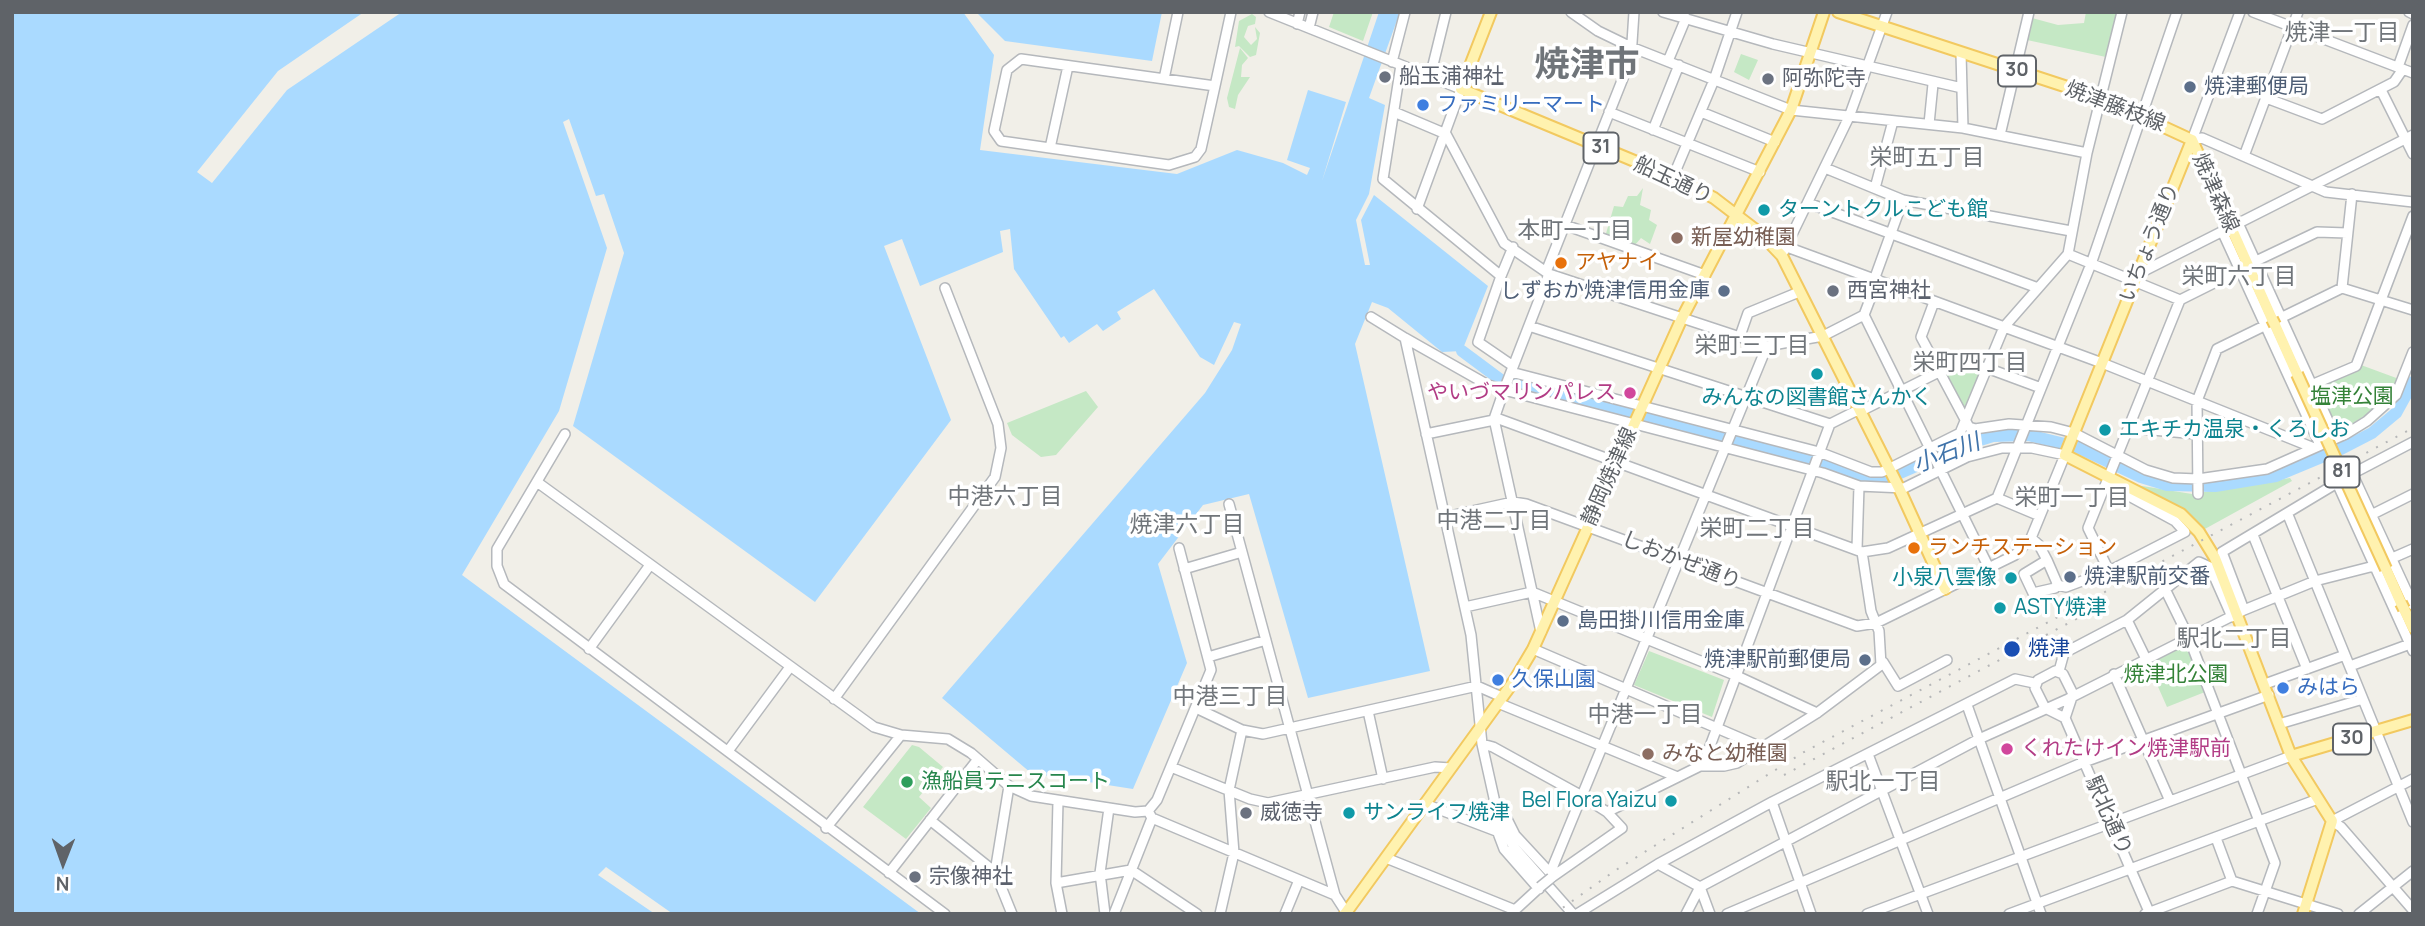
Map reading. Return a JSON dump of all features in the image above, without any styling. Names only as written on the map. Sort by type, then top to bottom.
[{"type":"main road","points":[[1461,89],[1491,12]]},
{"type":"main road","name":"静岡焼津線","points":[[1346,913],[1500,700],[1533,649],[1682,318],[1791,110],[1824,12]]},
{"type":"main road","name":"焼津藤枝線","points":[[1838,12],[2101,98],[2192,140]]},
{"type":"main road","name":"船玉通り","points":[[1461,89],[1673,177],[1714,198],[1736,215]]},
{"type":"main road","name":"焼津森線","points":[[2192,140],[2297,374],[2388,564],[2413,628]]},
{"type":"main road","name":"いちょう通り","points":[[2069,444],[2192,140]]},
{"type":"main road","name":"31","points":[[1736,215],[1784,251],[1799,292],[1898,486],[1945,589]]},
{"type":"main road","points":[[2069,444],[2109,477],[2165,505],[2190,522],[2215,558],[2291,756],[2332,821],[2305,909]]},
{"type":"main road","name":"30","points":[[2291,756],[2413,720]]},
{"type":"street","points":[[1164,79],[1178,12]]},
{"type":"street","points":[[1215,86],[1021,59],[1013,62],[1007,70],[994,131],[1001,141],[1050,148],[1177,164],[1195,158],[1200,149],[1215,86],[1231,12]]},
{"type":"street","name":"船玉通り","points":[[1269,12],[1461,89]]},
{"type":"street","points":[[1297,24],[1300,12]]},
{"type":"street","points":[[1309,29],[1313,12]]},
{"type":"street","points":[[1405,12],[1393,62],[1394,112],[1383,179],[1501,276]]},
{"type":"street","points":[[1430,77],[1446,12]]},
{"type":"street","points":[[1571,12],[1598,31],[1631,47],[1791,110],[1963,128],[2087,153]]},
{"type":"street","points":[[1541,632],[1494,419],[1565,225],[1631,58],[1634,12]]},
{"type":"street","points":[[1663,12],[1812,54],[1933,84],[1962,88]]},
{"type":"street","points":[[1673,177],[1714,80],[1737,12]]},
{"type":"street","points":[[1887,12],[1849,117],[1784,251],[1875,280],[2004,327],[2317,446]]},
{"type":"street","points":[[2000,135],[2029,12]]},
{"type":"street","points":[[1513,247],[1478,341],[1511,371],[1819,453],[1860,470],[1890,470],[1960,433],[2004,327],[2068,254],[2087,153],[2122,12]]},
{"type":"street","points":[[1426,434],[1494,419],[1859,550],[1888,548],[1997,498],[2091,264],[2176,12]]},
{"type":"street","name":"いちょう通り","points":[[2192,140],[2240,12]]},
{"type":"street","points":[[2253,12],[2413,73]]},
{"type":"street","points":[[2244,156],[2298,12]]},
{"type":"street","points":[[1668,61],[1686,18]]},
{"type":"street","points":[[2266,98],[2322,119],[2381,90],[2394,82],[2413,25]]},
{"type":"street","points":[[1961,53],[1963,128]]},
{"type":"street","points":[[1653,130],[1679,65]]},
{"type":"street","points":[[1050,148],[1068,66]]},
{"type":"street","points":[[1929,124],[1933,84]]},
{"type":"street","points":[[1417,209],[1461,89]]},
{"type":"street","points":[[2381,90],[2409,137],[2413,154]]},
{"type":"street","points":[[1394,112],[1446,134],[1504,243],[1548,273],[1767,346],[1823,336],[1864,316]]},
{"type":"street","points":[[1609,112],[1760,172]]},
{"type":"street","points":[[1701,112],[1775,142]]},
{"type":"street","points":[[1875,188],[1893,121]]},
{"type":"street","points":[[2136,278],[2230,227],[2409,137]]},
{"type":"street","points":[[2192,140],[2202,138],[2311,187],[2413,202]]},
{"type":"street","points":[[1825,168],[1903,200],[2071,231]]},
{"type":"street","points":[[2342,288],[2352,194]]},
{"type":"street","points":[[1903,200],[1864,316],[1989,568]]},
{"type":"street","points":[[1808,203],[2038,288]]},
{"type":"street","points":[[2296,393],[2356,366],[2413,216]]},
{"type":"street","points":[[1565,225],[1706,275]]},
{"type":"street","points":[[2230,227],[2256,261],[2296,393],[2317,446]]},
{"type":"street","points":[[2230,227],[2240,270],[2312,385],[2336,438]]},
{"type":"street","points":[[2256,261],[2317,232],[2347,233]]},
{"type":"street","points":[[2068,254],[2136,278],[2180,300]]},
{"type":"street","points":[[2109,571],[2088,528],[2180,300],[2240,270]]},
{"type":"street","points":[[834,699],[995,477],[1000,448],[998,424],[945,288]]},
{"type":"street","points":[[2198,494],[2197,401],[2217,349],[2342,288],[2413,310]]},
{"type":"street","points":[[1740,336],[1748,313],[1799,292]]},
{"type":"street","points":[[1934,302],[1921,337],[1941,371],[1965,424],[1975,429],[2025,427],[2069,444],[2118,457],[2159,475],[2198,480],[2267,469],[2367,421],[2388,405],[2402,384],[2413,352]]},
{"type":"street","points":[[1371,317],[1488,385],[1813,470],[1859,486],[1898,486],[1940,467],[1986,451],[2018,444],[2069,444]]},
{"type":"street","points":[[1529,326],[1830,424],[1941,371],[1963,364],[1987,368],[2041,388]]},
{"type":"street","points":[[1405,338],[1465,607],[1477,686],[1482,744],[1494,801],[1503,829],[1513,846],[1580,912],[1658,864],[1772,802],[2015,680],[2034,683],[2059,671]]},
{"type":"street","points":[[1552,877],[1553,866],[1728,447],[1767,346]]},
{"type":"street","points":[[1703,765],[1830,424]]},
{"type":"street","points":[[2130,428],[2197,435]]},
{"type":"street","points":[[565,434],[497,549],[499,573],[512,593],[945,914]]},
{"type":"street","points":[[2238,614],[2222,552],[2352,473],[2413,442]]},
{"type":"street","points":[[1875,623],[2022,551],[2031,538],[2069,444]]},
{"type":"street","points":[[2352,473],[2372,515],[2388,564]]},
{"type":"street","points":[[2047,561],[2026,571],[2024,577],[2033,593],[2057,585],[2066,587],[2109,571],[2186,530],[2109,477]]},
{"type":"street","points":[[537,482],[874,727],[901,735],[948,739],[978,759],[1009,786],[1031,796],[1150,815],[1335,895]]},
{"type":"street","points":[[2337,483],[2374,566],[2406,605],[2411,647],[2350,666]]},
{"type":"street","points":[[1859,486],[1859,550],[1883,662],[1898,686],[1947,660]]},
{"type":"street","points":[[2355,523],[2413,494]]},
{"type":"street","points":[[1997,498],[2040,516]]},
{"type":"street","points":[[1445,517],[1513,502]]},
{"type":"street","name":"しおかぜ通り","points":[[1513,502],[1588,526],[1847,624],[1861,626],[1875,623]]},
{"type":"street","points":[[1229,504],[1335,895],[1346,913]]},
{"type":"street","points":[[2288,514],[2413,822]]},
{"type":"street","points":[[2253,535],[2307,669]]},
{"type":"street","points":[[2031,538],[2047,561],[2057,585]]},
{"type":"street","points":[[1114,914],[1150,815],[1211,670],[1179,548]]},
{"type":"street","points":[[1686,914],[1700,887],[1979,739],[2278,596],[2315,581],[2388,564],[2413,549]]},
{"type":"street","points":[[1184,569],[1242,552]]},
{"type":"street","points":[[2034,683],[2045,708],[2065,718],[2073,694],[2059,671],[2064,653],[2127,620],[2193,565],[2206,563],[2210,566],[2238,614]]},
{"type":"street","points":[[589,649],[650,565]]},
{"type":"street","points":[[2165,589],[2189,638],[2275,863],[2257,914]]},
{"type":"street","points":[[1465,607],[1532,592],[1737,676],[1817,713]]},
{"type":"street","points":[[2127,620],[2146,659]]},
{"type":"street","points":[[1208,657],[1266,640]]},
{"type":"street","points":[[1533,649],[1761,747]]},
{"type":"street","points":[[1727,914],[2084,762],[2218,714],[2307,669],[2345,655]]},
{"type":"street","points":[[1607,811],[1675,776],[1703,765],[1731,765],[1817,713],[1883,662]]},
{"type":"street","points":[[728,751],[790,667]]},
{"type":"street","points":[[2114,674],[2170,801]]},
{"type":"street","points":[[1196,708],[1242,730],[1262,734],[1477,686],[1500,700],[1675,776]]},
{"type":"street","points":[[2279,724],[2364,699]]},
{"type":"street","points":[[1967,705],[2041,914]]},
{"type":"street","points":[[1368,711],[1383,779]]},
{"type":"street","name":"駅北通り","points":[[2065,718],[2148,913]]},
{"type":"street","points":[[1220,914],[1234,853],[1229,790],[1242,730]]},
{"type":"street","points":[[826,828],[901,735]]},
{"type":"street","points":[[1386,858],[1515,910],[1552,877],[1622,828],[1607,811],[1582,796],[1493,747],[1482,744]]},
{"type":"street","points":[[1868,754],[1928,914]]},
{"type":"street","points":[[1867,914],[2291,756]]},
{"type":"street","points":[[888,873],[978,759]]},
{"type":"street","points":[[1171,767],[1268,803],[1435,767],[1451,768]]},
{"type":"street","points":[[2413,779],[2332,821],[2341,827],[2413,910]]},
{"type":"street","points":[[995,872],[1009,786]]},
{"type":"street","points":[[2009,914],[2318,799]]},
{"type":"street","points":[[1494,801],[1490,812],[1504,849],[1540,888]]},
{"type":"street","points":[[1494,801],[1501,807],[1514,835],[1552,877]]},
{"type":"street","points":[[1058,802],[1055,831],[1056,883],[1062,914]]},
{"type":"street","points":[[1772,802],[1811,914]]},
{"type":"street","points":[[1425,804],[1496,831]]},
{"type":"street","points":[[1105,914],[1100,873],[1109,808]]},
{"type":"street","points":[[930,820],[995,872],[1012,914]]},
{"type":"street","points":[[2216,838],[2232,881]]},
{"type":"street","points":[[1658,864],[1700,887],[1710,914]]},
{"type":"street","points":[[1056,883],[1100,873],[1131,870],[1197,914]]},
{"type":"street","points":[[2359,914],[2413,871]]},
{"type":"street","points":[[1285,914],[1299,880]]},
{"type":"street","points":[[2148,913],[2232,881],[2264,891],[2305,909],[2338,914]]},
{"type":"green space","points":[[1334,12],[1373,12],[1363,41],[1329,27]]},
{"type":"green space","points":[[2086,12],[2117,12],[2106,57],[2027,40],[2032,18],[2058,25],[2084,23]]},
{"type":"green space","points":[[1252,14],[1256,17],[1255,24],[1248,26],[1244,37],[1251,45],[1257,39],[1255,27],[1260,33],[1256,55],[1250,57],[1239,46],[1235,47],[1239,21]]},
{"type":"green space","points":[[1240,48],[1248,58],[1242,65],[1241,77],[1250,77],[1238,95],[1235,109],[1229,107],[1227,98]]},
{"type":"green space","points":[[1741,54],[1758,60],[1749,80],[1734,72]]},
{"type":"green space","points":[[1643,188],[1640,205],[1651,210],[1649,220],[1657,225],[1650,244],[1641,238],[1635,245],[1648,249],[1645,250],[1605,237],[1614,206],[1623,207],[1628,196],[1637,196]]},
{"type":"green space","name":"塩津公園","points":[[2361,365],[2399,379],[2386,402],[2339,432],[2318,386]]},
{"type":"green space","points":[[1968,366],[1979,368],[1981,374],[1964,415],[1944,373]]},
{"type":"green space","points":[[1086,391],[1098,407],[1056,455],[1041,457],[1012,435],[1007,423]]},
{"type":"green space","points":[[2290,478],[2292,481],[2203,530],[2183,510],[2136,485],[2192,494]]},
{"type":"green space","name":"焼津北公園","points":[[2185,644],[2205,692],[2167,707],[2147,662]]},
{"type":"green space","points":[[1649,651],[1724,680],[1712,717],[1634,685]]},
{"type":"green space","name":"漁船員テニスコート","points":[[912,745],[919,747],[943,767],[919,797],[931,808],[906,839],[863,807]]},
{"type":"water","points":[[12,12],[364,12],[278,71],[197,172],[212,183],[287,90],[402,12],[963,12],[994,55],[980,150],[1177,174],[1237,150],[1283,163],[1307,175],[1310,168],[1287,160],[1308,90],[1346,102],[1322,181],[1379,12],[1400,12],[1369,98],[1385,105],[1369,194],[1356,220],[1365,265],[1370,265],[1361,220],[1374,195],[1488,286],[1462,351],[1442,352],[1388,308],[1372,302],[1355,344],[1430,671],[1308,698],[1249,494],[1203,505],[1158,564],[1187,663],[1133,789],[1031,773],[942,698],[1205,393],[1232,350],[1241,324],[1234,322],[1214,365],[1200,357],[1154,289],[1117,312],[1121,319],[1103,331],[1097,324],[1069,343],[1064,336],[1061,338],[1014,269],[1010,229],[1000,231],[1003,252],[920,286],[902,239],[884,246],[951,420],[815,602],[573,426],[624,253],[604,194],[596,196],[569,119],[563,122],[607,248],[559,411],[462,575],[921,914],[673,914],[606,867],[598,875],[655,914],[12,914]]},
{"type":"water","points":[[976,12],[1162,12],[1152,61],[1005,41]]},
{"type":"waterway","name":"小石川","points":[[1462,351],[1501,380],[1810,459],[1858,478],[1884,480],[1964,445],[1993,436],[2028,435],[2077,447],[2141,477],[2167,485],[2215,486],[2276,476],[2372,433],[2396,413],[2413,382]]},
{"type":"railway","points":[[1554,914],[1616,870],[1804,752],[2413,428]]},
{"type":"railway","points":[[1784,775],[2108,602]]},
{"type":"place","name":"船玉浦神社","points":[[1385,77]]},
{"type":"place","name":"阿弥陀寺","points":[[1768,79]]},
{"type":"place","name":"焼津郵便局","points":[[2190,87]]},
{"type":"place","name":"ファミリーマート","points":[[1423,105]]},
{"type":"place","name":"ターントクルこども館","points":[[1764,210]]},
{"type":"place","name":"新屋幼稚園","points":[[1677,238]]},
{"type":"place","name":"アヤナイ","points":[[1561,263]]},
{"type":"place","name":"しずおか焼津信用金庫","points":[[1724,291]]},
{"type":"place","name":"西宮神社","points":[[1833,291]]},
{"type":"place","name":"みんなの図書館さんかく","points":[[1817,374]]},
{"type":"place","name":"やいづマリンパレス","points":[[1630,393]]},
{"type":"place","name":"エキチカ温泉・くろしお","points":[[2105,430]]},
{"type":"place","name":"ランチステーション","points":[[1914,548]]},
{"type":"place","name":"焼津駅前交番","points":[[2070,577]]},
{"type":"place","name":"小泉八雲像","points":[[2011,578]]},
{"type":"place","name":"ASTY焼津","points":[[2000,608]]},
{"type":"place","name":"島田掛川信用金庫","points":[[1563,621]]},
{"type":"place","name":"焼津","points":[[2012,649]]},
{"type":"place","name":"焼津駅前郵便局","points":[[1865,660]]},
{"type":"place","name":"久保山園","points":[[1498,680]]},
{"type":"place","name":"みはら","points":[[2283,688]]},
{"type":"place","name":"くれたけイン焼津駅前","points":[[2007,749]]},
{"type":"place","name":"みなと幼稚園","points":[[1648,754]]},
{"type":"place","name":"漁船員テニスコート","points":[[907,782]]},
{"type":"place","name":"Bel Flora Yaizu","points":[[1671,801]]},
{"type":"place","name":"威徳寺","points":[[1246,813]]},
{"type":"place","name":"サンライフ焼津","points":[[1349,813]]},
{"type":"place","name":"宗像神社","points":[[915,877]]},
{"type":"district","name":"焼津一丁目","points":[[2342,34]]},
{"type":"district","name":"焼津市","points":[[1587,66]]},
{"type":"district","name":"栄町五丁目","points":[[1927,159]]},
{"type":"district","name":"本町一丁目","points":[[1575,232]]},
{"type":"district","name":"栄町六丁目","points":[[2239,278]]},
{"type":"district","name":"栄町三丁目","points":[[1752,347]]},
{"type":"district","name":"栄町四丁目","points":[[1970,364]]},
{"type":"district","name":"中港六丁目","points":[[1005,498]]},
{"type":"district","name":"栄町一丁目","points":[[2072,499]]},
{"type":"district","name":"中港二丁目","points":[[1494,522]]},
{"type":"district","name":"焼津六丁目","points":[[1187,526]]},
{"type":"district","name":"栄町二丁目","points":[[1757,530]]},
{"type":"district","name":"駅北二丁目","points":[[2234,640]]},
{"type":"district","name":"中港三丁目","points":[[1230,698]]},
{"type":"district","name":"中港一丁目","points":[[1645,716]]},
{"type":"district","name":"駅北一丁目","points":[[1883,783]]}]
